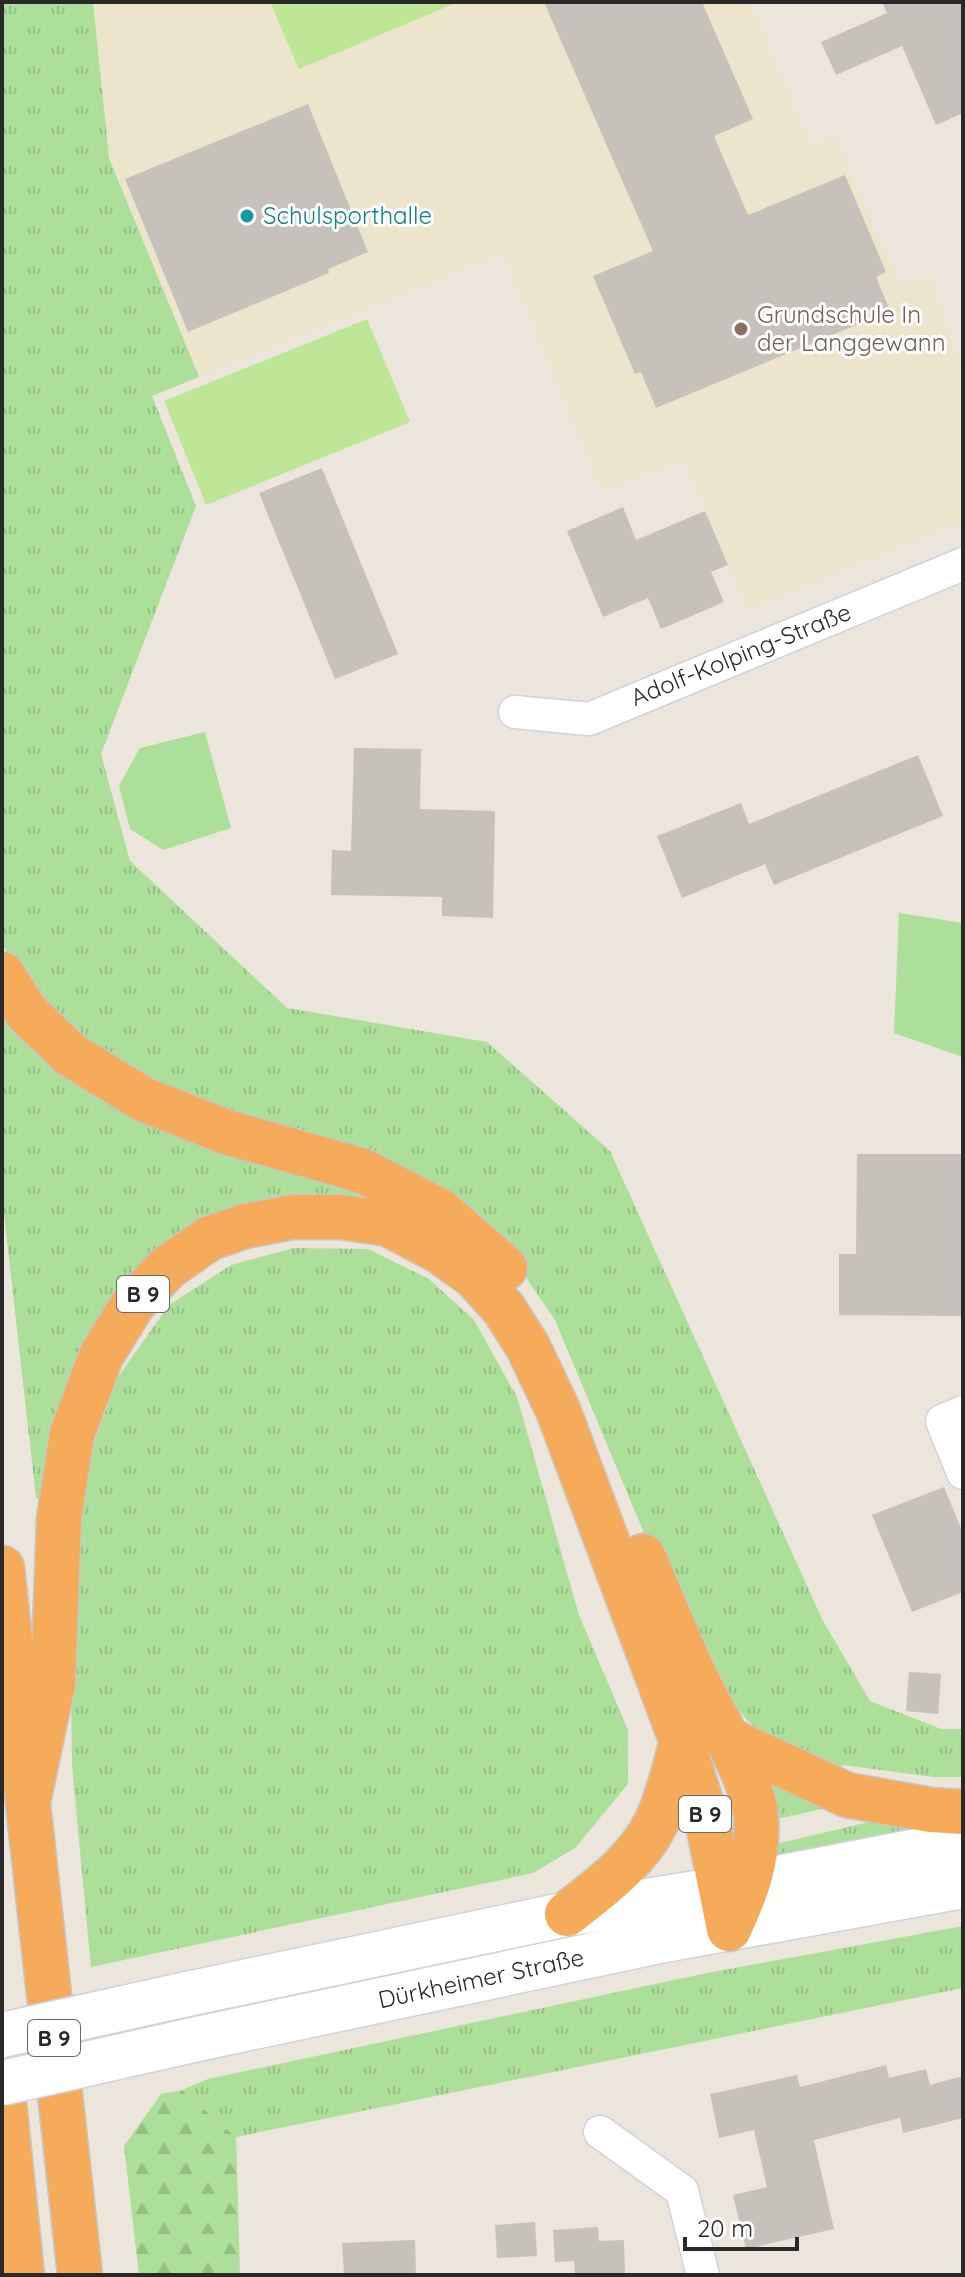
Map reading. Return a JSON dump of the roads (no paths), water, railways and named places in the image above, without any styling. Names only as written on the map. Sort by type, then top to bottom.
[{"type":"highway","points":[[2,974],[27,1013],[71,1055],[143,1099],[226,1132],[363,1171],[440,1211],[507,1269],[545,1329],[575,1391],[683,1651],[747,1783],[756,1812],[756,1835],[734,1900]]},
{"type":"highway","name":"B 9","points":[[28,1802],[53,1683],[59,1518],[72,1434],[101,1356],[133,1304],[168,1267],[210,1238],[245,1226],[293,1217],[341,1217],[388,1224],[439,1251],[474,1276],[504,1309],[528,1347],[558,1410],[682,1742],[734,1900]]},
{"type":"highway","name":"B 9","points":[[2,1568],[80,2275]]},
{"type":"highway","points":[[725,1738],[847,1795],[931,1810],[963,1812]]},
{"type":"highway","name":"B 9","points":[[567,1914],[609,1881],[637,1853],[662,1809],[682,1742]]},
{"type":"highway","points":[[2,2083],[22,2275]]},
{"type":"highway","points":[[2,2240],[15,2198]]},
{"type":"main road","name":"Dürkheimer Straße","points":[[2,2083],[659,1941],[734,1900],[963,1842]]},
{"type":"main road","name":"Dürkheimer Straße","points":[[2,2035],[567,1914],[963,1886]]},
{"type":"street","name":"Adolf-Kolping-Straße","points":[[515,712],[589,719],[963,564]]},
{"type":"street","points":[[963,1412],[942,1421],[963,1473]]},
{"type":"street","points":[[600,2132],[682,2191],[703,2275]]},
{"type":"place","name":"Schulsporthalle","points":[[247,216]]},
{"type":"place","name":"Grundschule In der Langgewann","points":[[741,329]]}]
